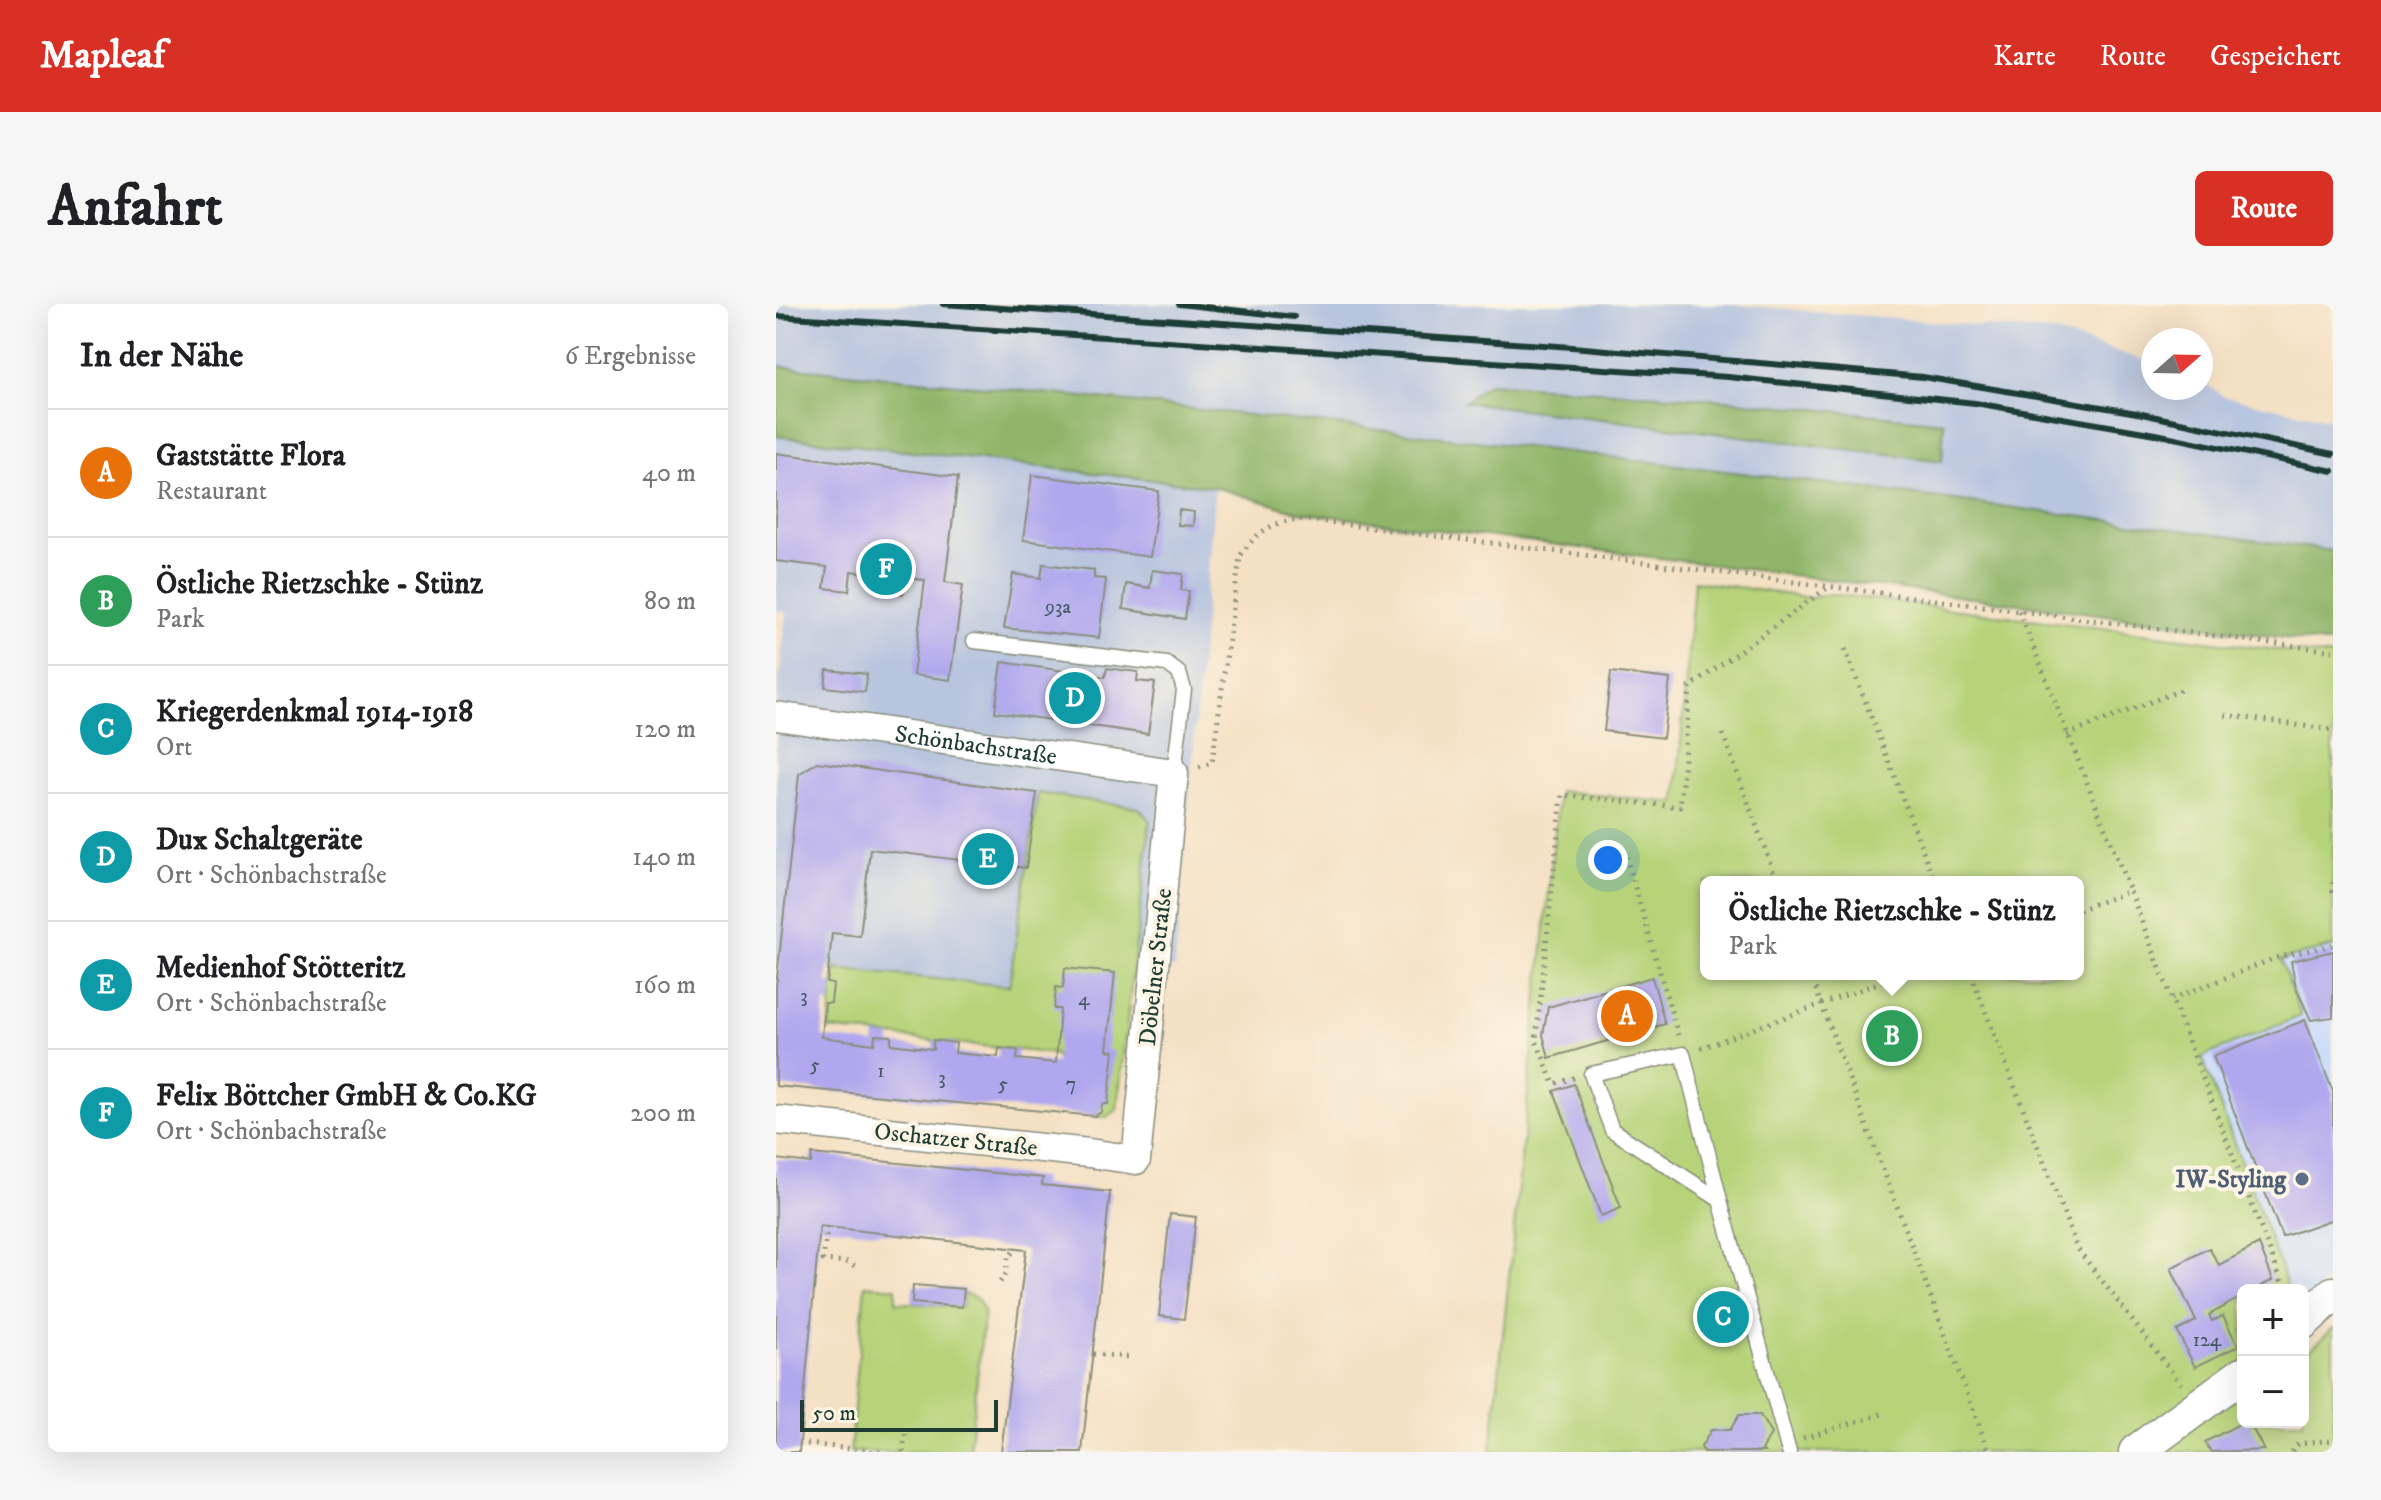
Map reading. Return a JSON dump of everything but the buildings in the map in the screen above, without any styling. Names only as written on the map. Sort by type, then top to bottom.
[{"type":"street","name":"Schönbachstraße","points":[[776,716],[1174,773]]},
{"type":"street","name":"Döbelner Straße","points":[[1136,1160],[1174,773]]},
{"type":"street","name":"Oschatzer Straße","points":[[776,1120],[1136,1160]]},
{"type":"street","points":[[2309,1316],[2333,1294]]},
{"type":"street","points":[[2136,1452],[2237,1378]]},
{"type":"lane","points":[[974,641],[1167,664],[1179,673],[1184,690],[1174,773]]},
{"type":"lane","points":[[1720,1200],[1612,1130],[1591,1074],[1683,1054],[1788,1448]]},
{"type":"path","points":[[1174,773],[1212,763],[1240,556],[1263,529],[1283,521],[1318,521],[2333,651]]},
{"type":"path","points":[[1554,1084],[1536,1040],[1562,795],[1680,807],[1690,687],[1830,586]]},
{"type":"path","points":[[2019,611],[2283,1284]]},
{"type":"path","points":[[1845,649],[1933,876]]},
{"type":"path","points":[[2067,735],[2186,688]]},
{"type":"path","points":[[2225,715],[2333,730]]},
{"type":"path","points":[[1723,734],[1775,876]]},
{"type":"path","points":[[1624,849],[1683,1054],[1887,980]]},
{"type":"path","points":[[2333,882],[2333,896]]},
{"type":"path","points":[[2084,908],[2130,891]]},
{"type":"path","points":[[2172,999],[2278,957],[2333,945]]},
{"type":"path","points":[[1812,980],[1989,1452]]},
{"type":"path","points":[[1973,980],[2077,1248],[2198,1407]]},
{"type":"path","points":[[827,1227],[823,1260],[848,1262],[858,1268]]},
{"type":"path","points":[[1000,1282],[1006,1274],[1008,1256],[1018,1249]]},
{"type":"path","points":[[1093,1354],[1128,1357]]},
{"type":"path","points":[[1788,1448],[1882,1414]]},
{"type":"path","points":[[903,1452],[906,1432]]},
{"type":"path","points":[[2292,1452],[2298,1444],[2333,1440]]},
{"type":"path","points":[[799,1443],[880,1452]]},
{"type":"shaded area","points":[[776,304],[1730,304],[2053,332],[2141,359],[2141,400],[2213,400],[2213,389],[2223,396],[2333,420],[2333,551],[2008,506],[1423,434],[1114,399],[776,366]]},
{"type":"shaded area","points":[[776,436],[1215,487],[1175,968],[1024,950],[1018,988],[776,961],[776,709],[786,612],[776,610]]},
{"type":"shaded area","points":[[2333,947],[2333,1275],[2309,1297],[2309,1284],[2242,1284],[2202,1057],[2300,1016],[2280,960]]},
{"type":"green space","points":[[776,366],[1555,450],[2333,551],[2333,644],[1298,512],[1214,487],[776,436]]},
{"type":"green space","points":[[1489,383],[1715,399],[1944,422],[1942,461],[1464,402]]},
{"type":"green space","points":[[1694,581],[1810,598],[1831,594],[2333,657],[2333,947],[2281,960],[2301,1016],[2202,1057],[2287,1284],[2237,1284],[2237,1428],[2309,1428],[2309,1351],[2333,1328],[2333,1452],[1491,1452],[1559,791],[1676,803]]},
{"type":"green space","points":[[1038,793],[1139,808],[1150,821],[1117,1110],[1106,1117],[1095,1116],[1054,1054],[829,1029],[835,969],[1009,986]]},
{"type":"green space","points":[[865,1285],[896,1288],[896,1302],[962,1307],[963,1294],[975,1297],[979,1302],[984,1313],[969,1452],[850,1452]]},
{"type":"railway","points":[[943,304],[1572,347],[1923,377],[2137,413],[2333,454]]},
{"type":"railway","points":[[1179,304],[1294,317]]},
{"type":"railway","points":[[776,316],[1728,377],[1975,403],[2156,434],[2333,471]]},
{"type":"place","name":"Felix Böttcher GmbH & Co.KG","points":[[886,569]]},
{"type":"place","name":"Dux Schaltgeräte","points":[[1075,698]]},
{"type":"place","name":"Medienhof Stötteritz","points":[[988,859]]},
{"type":"place","name":"Gaststätte Flora","points":[[1627,1016]]},
{"type":"place","name":"Östliche Rietzschke - Stünz","points":[[1892,1036]]},
{"type":"place","name":"IW-Styling","points":[[2302,1179]]},
{"type":"place","name":"Kriegerdenkmal 1914-1918","points":[[1723,1317]]}]
